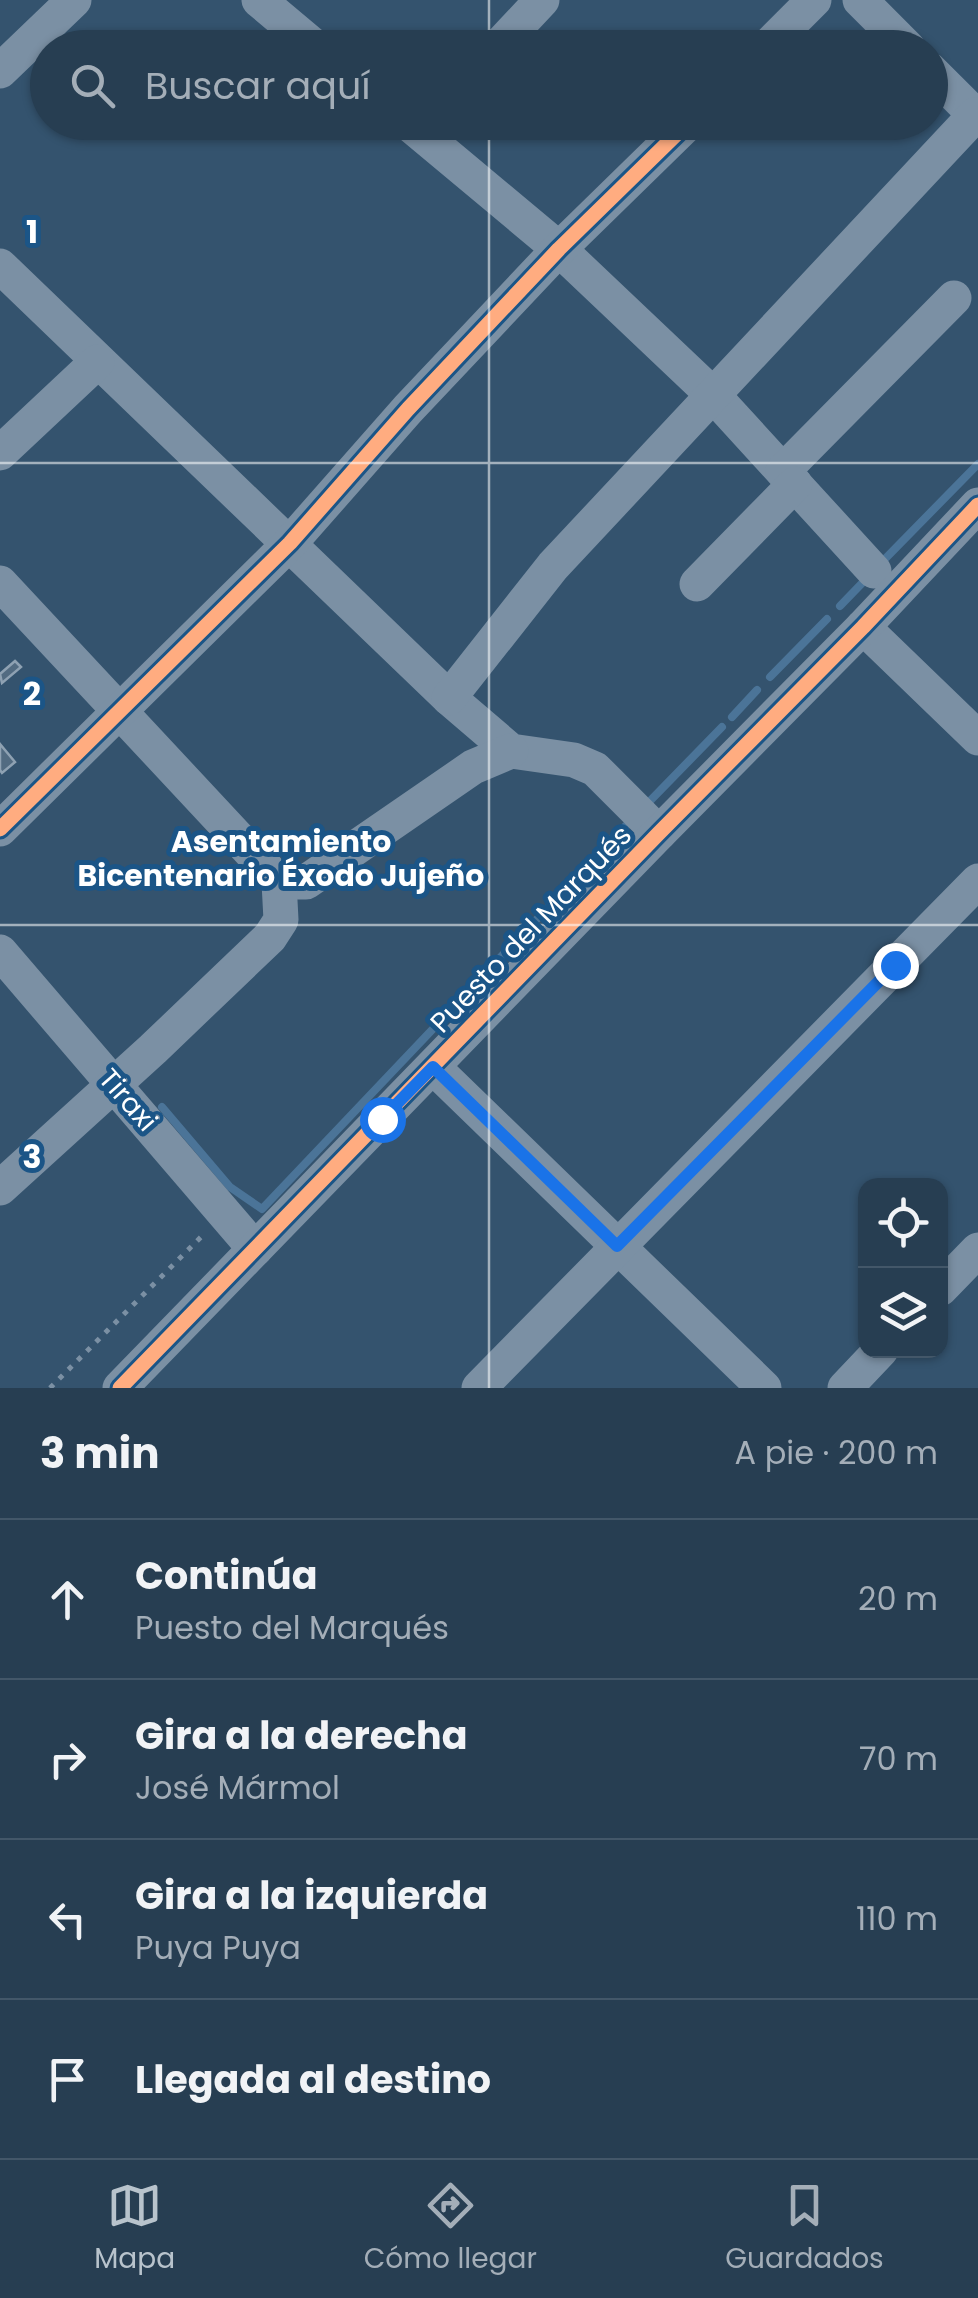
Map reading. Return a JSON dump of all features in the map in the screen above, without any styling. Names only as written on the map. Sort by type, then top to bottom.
[{"type":"street","points":[[43,30],[74,0]]},
{"type":"street","points":[[514,30],[542,0]]},
{"type":"street","points":[[784,30],[814,0]]},
{"type":"street","points":[[860,0],[890,30]]},
{"type":"street","points":[[269,3],[297,30]]},
{"type":"street","points":[[0,71],[30,42]]},
{"type":"street","points":[[449,698],[553,566],[977,116],[948,88]]},
{"type":"street","points":[[434,140],[559,249],[714,395],[874,571]]},
{"type":"street","points":[[0,829],[290,544],[408,409],[559,249],[671,140]]},
{"type":"street","points":[[0,266],[449,698],[510,750],[574,760],[595,769],[658,833]]},
{"type":"street","points":[[697,584],[954,298]]},
{"type":"street","points":[[0,453],[97,362]]},
{"type":"street","name":"Puesto del Marqués","points":[[120,1388],[978,505]]},
{"type":"street","points":[[0,583],[279,882],[281,920],[270,936],[0,1188]]},
{"type":"street","points":[[863,627],[978,738]]},
{"type":"street","points":[[279,882],[306,882],[473,767],[510,750]]},
{"type":"street","points":[[479,1388],[978,881]]},
{"type":"street","name":"Tiraxi","points":[[0,952],[256,1249]]},
{"type":"street","points":[[433,1067],[764,1388]]},
{"type":"street","points":[[948,1281],[978,1250]]},
{"type":"street","points":[[844,1388],[873,1358]]},
{"type":"path","points":[[50,1388],[226,1212]]},
{"type":"building","points":[[15,661],[21,667],[2,683],[0,674]]},
{"type":"building","points":[[0,744],[15,762],[2,773],[0,770]]},
{"type":"waterway","points":[[881,563],[978,464]]},
{"type":"waterway","points":[[840,606],[868,577]]},
{"type":"waterway","points":[[770,677],[827,619]]},
{"type":"waterway","points":[[732,717],[757,690]]},
{"type":"waterway","points":[[647,804],[722,727]]},
{"type":"waterway","points":[[598,852],[631,821]]},
{"type":"waterway","points":[[476,983],[580,874]]},
{"type":"waterway","points":[[162,1107],[230,1187],[262,1209],[468,992]]},
{"type":"cycle path","points":[[0,829],[290,543],[408,409],[559,249],[671,140]]},
{"type":"cycle path","points":[[120,1388],[978,505]]},
{"type":"district","name":"Asentamiento Bicentenario Éxodo Jujeño","points":[[281,858]]},
{"type":"route","points":[[382,1119],[433,1067],[617,1246],[895,965]]}]
